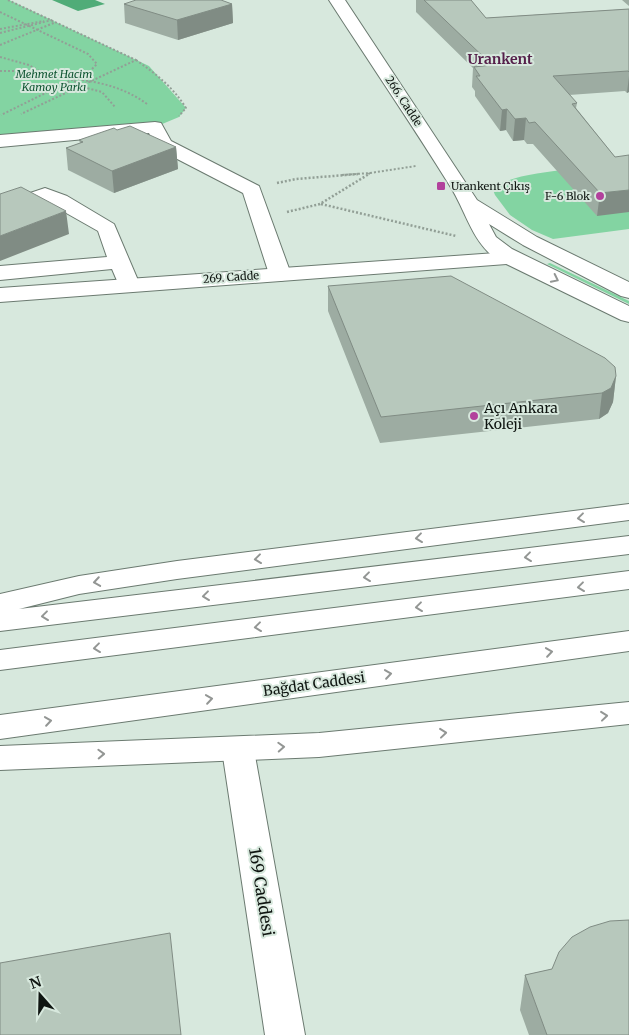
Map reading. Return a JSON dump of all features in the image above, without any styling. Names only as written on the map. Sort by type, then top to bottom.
[{"type":"main road","name":"266. Cadde","points":[[337,0],[444,162],[470,204],[477,222],[491,245],[512,258],[629,315]]},
{"type":"main road","points":[[0,141],[154,127],[162,144],[252,190],[280,274]]},
{"type":"main road","points":[[0,210],[45,194],[60,200],[107,228],[129,285]]},
{"type":"main road","name":"266. Cadde","points":[[470,204],[532,242],[629,290]]},
{"type":"main road","points":[[462,261],[507,238],[532,242]]},
{"type":"main road","name":"269. Cadde","points":[[0,296],[512,258],[535,255],[540,252],[532,242]]},
{"type":"main road","points":[[0,272],[121,262]]},
{"type":"main road","points":[[0,604],[79,585],[177,570],[629,512]]},
{"type":"main road","points":[[0,621],[629,545]]},
{"type":"main road","points":[[0,660],[629,580]]},
{"type":"main road","name":"Bağdat Caddesi","points":[[0,727],[629,641]]},
{"type":"main road","points":[[0,758],[238,750],[319,745],[629,713]]},
{"type":"main road","name":"169 Caddesi","points":[[238,750],[285,1035]]},
{"type":"path","points":[[8,0],[136,60],[18,116]]},
{"type":"path","points":[[0,12],[81,50],[95,59],[97,64],[90,71],[0,115]]},
{"type":"path","points":[[0,31],[24,24],[52,20]]},
{"type":"path","points":[[0,31],[31,27],[52,20]]},
{"type":"path","points":[[0,45],[56,22]]},
{"type":"path","points":[[0,57],[29,65],[40,71]]},
{"type":"path","points":[[0,71],[40,71],[73,79],[92,80],[139,98],[150,107],[154,116],[154,127]]},
{"type":"path","points":[[73,79],[79,86],[102,92],[123,117],[127,130]]},
{"type":"path","points":[[274,184],[296,179],[370,173],[444,162]]},
{"type":"path","points":[[282,212],[300,210],[320,204],[370,173]]},
{"type":"path","points":[[320,204],[491,245]]},
{"type":"green space","name":"Mehmet Hacim Kamoy Parkı","points":[[0,0],[9,0],[149,66],[186,108],[179,117],[155,127],[0,139]]},
{"type":"green space","points":[[629,165],[629,229],[553,239],[532,230],[510,215],[493,190],[502,183],[536,174]]},
{"type":"green space","points":[[550,263],[629,301],[629,304],[547,264]]},
{"type":"shaded area","points":[[52,0],[95,0],[105,4],[78,11]]},
{"type":"building","points":[[136,0],[221,0],[232,4],[177,20],[124,4]]},
{"type":"building","points":[[424,0],[471,0],[486,18],[629,9],[629,72],[553,76],[577,103],[572,104],[615,157],[629,155],[629,190],[600,193],[535,122],[529,123],[526,118],[515,119],[507,109],[502,110],[476,76],[480,76],[474,67],[492,65]]},
{"type":"building","points":[[130,126],[176,147],[112,171],[66,148],[83,142],[79,140],[114,128],[117,130]]},
{"type":"building","points":[[21,187],[66,211],[0,236],[0,194]]},
{"type":"building","points":[[451,276],[605,358],[615,367],[616,376],[611,388],[602,393],[381,417],[328,286]]},
{"type":"building","points":[[629,920],[629,1035],[547,1035],[525,975],[552,969],[559,952],[572,937],[590,927],[610,921]]},
{"type":"building","points":[[170,933],[181,1035],[0,1035],[0,963]]},
{"type":"place","name":"Urankent Çıkış","points":[[441,186]]},
{"type":"place","name":"F-6 Blok","points":[[600,196]]},
{"type":"place","name":"Açı Ankara Koleji","points":[[474,416]]},
{"type":"district","name":"Urankent","points":[[500,59]]}]
